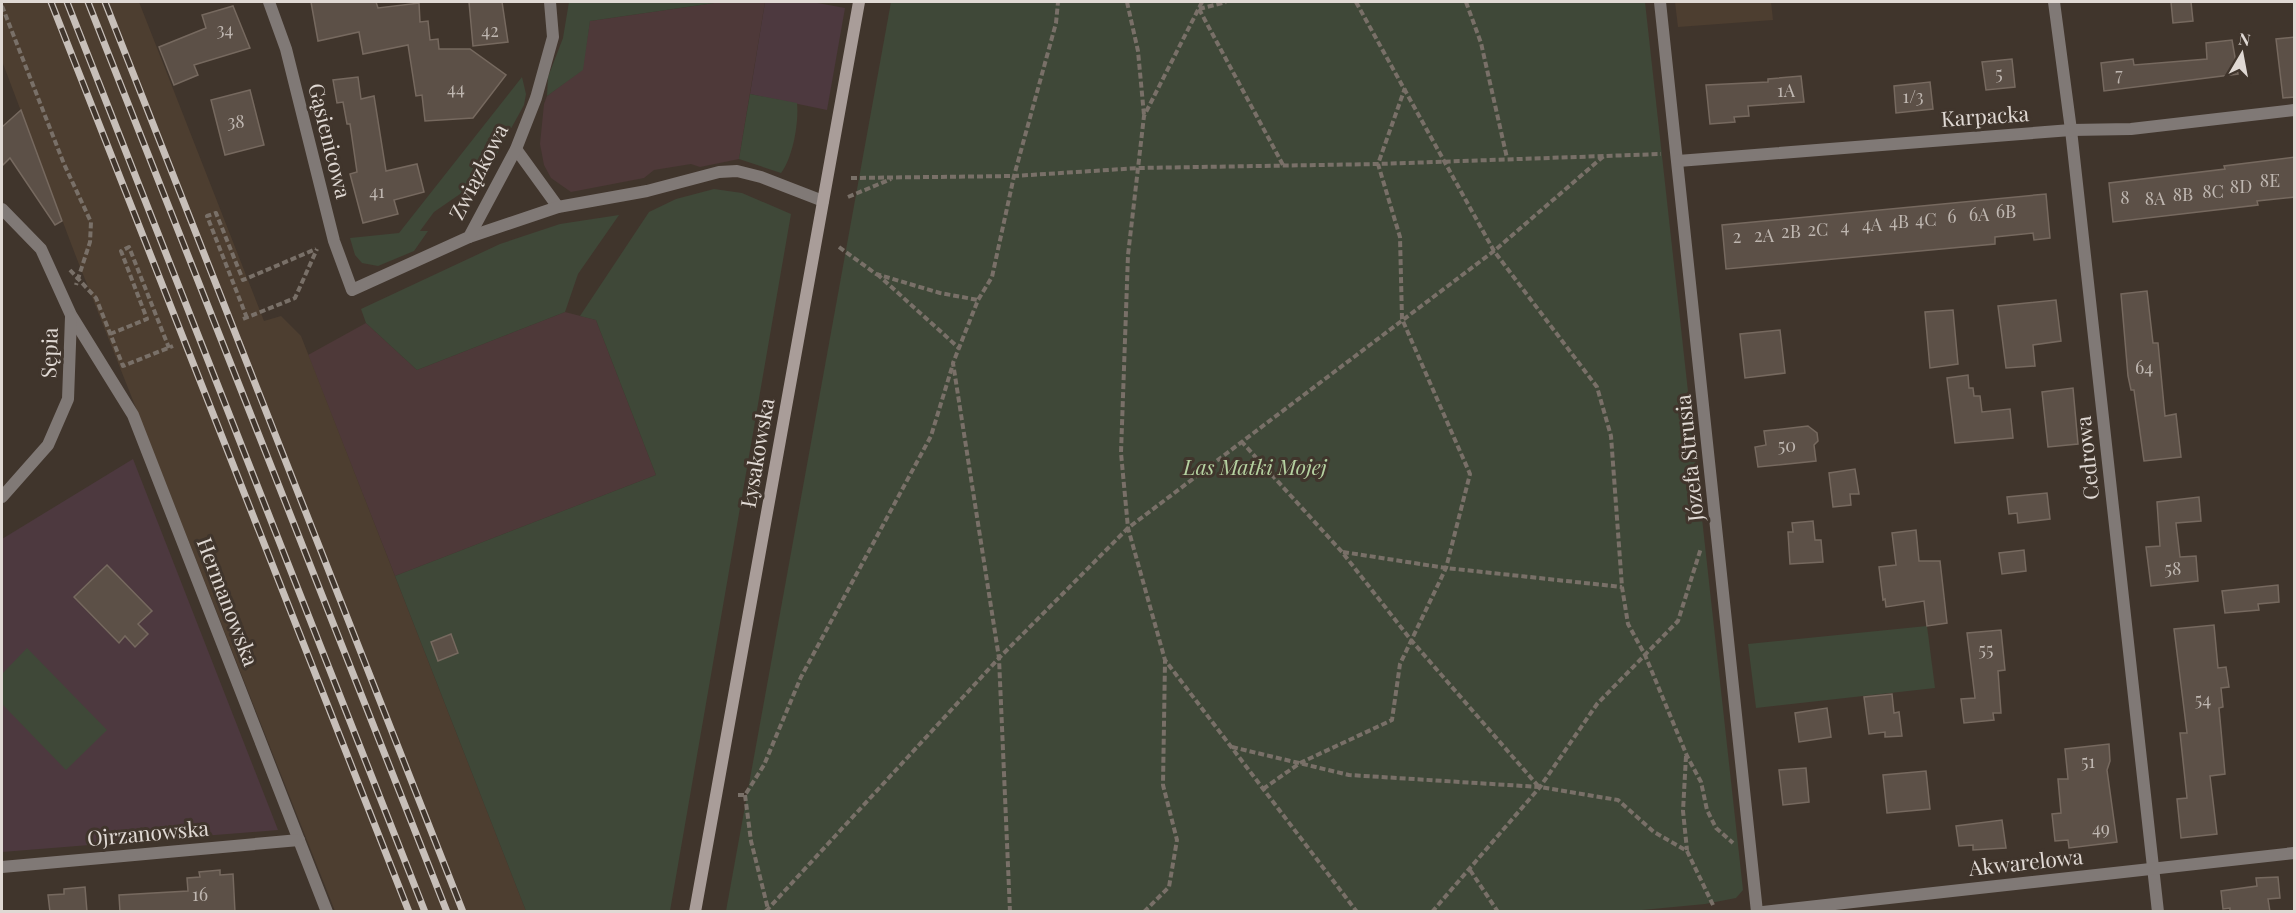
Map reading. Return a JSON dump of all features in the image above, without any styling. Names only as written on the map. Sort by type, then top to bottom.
[{"type":"street","name":"Gąsienicowa","points":[[269,2],[286,49],[334,241],[352,290]]},
{"type":"street","name":"Związkowa","points":[[352,290],[469,237],[516,149],[536,98],[552,43],[550,2]]},
{"type":"street","name":"Łysakowska","points":[[694,912],[859,2]]},
{"type":"street","name":"Józefa Strusia","points":[[1659,2],[1678,161],[1756,912]]},
{"type":"street","name":"Cedrowa","points":[[2054,2],[2072,130],[2158,912]]},
{"type":"street","name":"Karpacka","points":[[1678,161],[2072,130],[2131,129],[2295,110]]},
{"type":"street","points":[[516,149],[558,207]]},
{"type":"street","points":[[469,237],[558,207],[647,191],[719,172],[737,171],[823,201]]},
{"type":"street","name":"Sępia","points":[[2,209],[41,249],[71,315],[68,399],[48,445],[2,497]]},
{"type":"street","name":"Hermanowska","points":[[71,315],[133,415],[327,912]]},
{"type":"street","name":"Ojrzanowska","points":[[2,867],[299,840]]},
{"type":"street","name":"Akwarelowa","points":[[1763,912],[2295,853]]},
{"type":"path","points":[[767,911],[745,795],[764,765],[801,677],[931,436],[953,363],[978,300],[992,277],[1014,176],[1056,22],[1058,2]]},
{"type":"path","points":[[1127,2],[1138,51],[1144,116],[1128,255],[1121,441],[1128,528],[1165,660],[1162,785],[1177,840],[1169,888],[1144,912]]},
{"type":"path","points":[[1144,116],[1202,2]]},
{"type":"path","points":[[1198,9],[1226,2]]},
{"type":"path","points":[[1356,2],[1494,251],[1597,387],[1611,436],[1622,587],[1628,624],[1645,655],[1686,756],[1701,782],[1707,810],[1716,828],[1742,851]]},
{"type":"path","points":[[1466,2],[1481,43],[1508,158]]},
{"type":"path","points":[[2,6],[64,164],[91,222],[90,242],[76,287]]},
{"type":"path","points":[[1198,9],[1283,165]]},
{"type":"path","points":[[1263,789],[1300,763],[1392,720],[1400,664],[1446,568],[1470,474],[1402,319],[1400,237],[1378,164],[1405,88]]},
{"type":"path","points":[[851,178],[1014,176],[1139,168],[1378,164],[1605,155],[1665,154],[1678,161]]},
{"type":"path","points":[[767,911],[999,658],[1128,528],[1494,251],[1605,155]]},
{"type":"path","points":[[848,197],[894,177]]},
{"type":"path","points":[[316,249],[295,298],[245,318],[207,216],[216,213],[243,280],[334,241]]},
{"type":"path","points":[[66,265],[96,298],[110,334],[123,366],[171,347],[129,247],[121,250],[147,319],[110,334]]},
{"type":"path","points":[[839,247],[876,274],[960,349]]},
{"type":"path","points":[[876,274],[940,293],[978,300]]},
{"type":"path","points":[[953,363],[999,658],[1010,912]]},
{"type":"path","points":[[1241,441],[1342,552],[1411,640],[1540,787]]},
{"type":"path","points":[[1432,912],[1540,787],[1597,704],[1678,621],[1703,542]]},
{"type":"path","points":[[1342,552],[1446,568],[1622,587]]},
{"type":"path","points":[[1165,660],[1357,912]]},
{"type":"path","points":[[1231,747],[1349,775],[1540,787],[1618,800],[1654,832],[1687,851]]},
{"type":"path","points":[[1686,756],[1683,811],[1687,851],[1713,905]]},
{"type":"path","points":[[738,795],[745,795]]},
{"type":"path","points":[[1470,870],[1498,912]]},
{"type":"shaded area","points":[[2,2],[139,2],[264,321],[281,316],[301,336],[526,911],[335,911],[75,254],[2,61]]},
{"type":"shaded area","points":[[721,2],[765,2],[739,159],[700,167],[691,164],[654,170],[644,178],[571,192],[551,178],[544,165],[540,144],[544,104],[547,96],[582,70],[590,21]]},
{"type":"shaded area","points":[[765,2],[812,2],[845,8],[827,110],[750,94]]},
{"type":"shaded area","points":[[1675,2],[1771,2],[1773,20],[1678,27]]},
{"type":"shaded area","points":[[565,312],[596,320],[656,475],[395,576],[308,355],[366,323],[417,370]]},
{"type":"shaded area","points":[[133,459],[278,830],[2,852],[2,539]]},
{"type":"green space","points":[[569,2],[721,2],[590,21],[583,70],[547,96],[548,77],[563,38]]},
{"type":"green space","name":"Las Matki Mojej","points":[[891,2],[1645,2],[1743,890],[1736,898],[1705,904],[1621,912],[726,911]]},
{"type":"green space","points":[[522,77],[526,94],[524,105],[491,165],[473,185],[434,212],[420,231],[428,231],[414,251],[378,266],[362,263],[355,255],[350,238],[399,233]]},
{"type":"green space","points":[[750,94],[797,103],[794,139],[789,158],[781,173],[739,159]]},
{"type":"green space","points":[[714,189],[742,193],[791,214],[670,911],[526,911],[395,576],[656,475],[596,320],[580,316],[649,212],[676,199]]},
{"type":"green space","points":[[619,215],[578,274],[565,312],[417,370],[366,323],[361,309],[500,244],[560,224]]},
{"type":"green space","points":[[1927,626],[1935,688],[1756,708],[1748,644]]},
{"type":"green space","points":[[27,648],[107,730],[66,770],[2,704],[2,674]]},
{"type":"building","points":[[311,2],[376,2],[378,8],[419,3],[420,22],[428,21],[430,40],[438,39],[439,49],[470,49],[506,75],[473,118],[425,121],[422,95],[416,96],[408,45],[363,54],[359,32],[318,41]]},
{"type":"building","points":[[469,2],[502,2],[508,42],[473,46]]},
{"type":"building","points":[[2171,2],[2191,2],[2193,21],[2173,23]]},
{"type":"building","points":[[233,6],[250,48],[194,65],[198,75],[174,85],[159,47],[206,28],[202,15]]},
{"type":"building","points":[[2295,37],[2295,97],[2283,98],[2276,39]]},
{"type":"building","points":[[2232,40],[2238,74],[2104,91],[2101,63],[2133,59],[2134,65],[2207,59],[2206,43]]},
{"type":"building","points":[[2012,59],[2015,87],[1986,90],[1982,62]]},
{"type":"building","points":[[1801,76],[1804,102],[1748,106],[1749,116],[1734,117],[1735,122],[1710,124],[1706,85],[1768,82],[1768,79]]},
{"type":"building","points":[[358,77],[361,99],[374,96],[386,171],[417,164],[424,192],[394,200],[398,214],[363,223],[350,174],[357,172],[350,124],[347,124],[343,102],[337,103],[333,80]]},
{"type":"building","points":[[1930,82],[1933,109],[1896,113],[1894,86]]},
{"type":"building","points":[[250,90],[264,145],[225,155],[211,100]]},
{"type":"building","points":[[21,110],[62,221],[55,225],[10,158],[2,166],[2,127]]},
{"type":"building","points":[[2295,157],[2295,197],[2257,201],[2258,205],[2113,222],[2109,183],[2225,169],[2224,166]]},
{"type":"building","points":[[2046,194],[2050,238],[2034,240],[2033,233],[1995,237],[1995,244],[1726,269],[1722,225]]},
{"type":"building","points":[[2147,291],[2153,343],[2158,343],[2165,416],[2176,414],[2181,457],[2144,461],[2134,390],[2131,390],[2128,376],[2121,294]]},
{"type":"building","points":[[2056,300],[2061,341],[2033,345],[2035,366],[2006,368],[1998,306]]},
{"type":"building","points":[[1953,310],[1958,364],[1930,368],[1925,312]]},
{"type":"building","points":[[1780,330],[1785,373],[1745,378],[1740,334]]},
{"type":"building","points":[[1968,375],[1969,388],[1973,388],[1974,396],[1980,396],[1982,412],[2010,409],[2013,438],[1955,443],[1947,378]]},
{"type":"building","points":[[2073,388],[2078,444],[2048,447],[2042,392]]},
{"type":"building","points":[[1808,426],[1817,433],[1818,441],[1814,445],[1816,461],[1758,467],[1755,447],[1766,445],[1764,431]]},
{"type":"building","points":[[1855,469],[1859,494],[1850,494],[1851,505],[1833,507],[1829,473]]},
{"type":"building","points":[[2047,493],[2050,519],[2018,523],[2017,513],[2009,514],[2007,497]]},
{"type":"building","points":[[2199,497],[2201,521],[2176,523],[2180,557],[2196,556],[2198,581],[2151,586],[2146,547],[2160,546],[2157,502]]},
{"type":"building","points":[[1813,521],[1815,540],[1821,540],[1823,562],[1790,564],[1788,532],[1793,532],[1792,523]]},
{"type":"building","points":[[1916,530],[1919,561],[1940,561],[1947,623],[1927,626],[1924,601],[1886,607],[1885,599],[1883,600],[1879,567],[1896,565],[1892,533]]},
{"type":"building","points":[[2024,550],[2026,571],[2002,574],[1999,553]]},
{"type":"building","points":[[107,565],[152,611],[138,624],[148,634],[135,647],[125,636],[119,643],[74,597]]},
{"type":"building","points":[[2278,585],[2279,602],[2258,604],[2259,610],[2225,613],[2222,591]]},
{"type":"building","points":[[2214,625],[2218,668],[2226,667],[2229,687],[2221,688],[2223,707],[2219,708],[2225,774],[2210,776],[2217,834],[2181,838],[2177,799],[2187,798],[2180,733],[2187,733],[2174,629]]},
{"type":"building","points":[[2001,630],[2005,670],[1998,671],[2001,713],[1993,713],[1994,720],[1964,723],[1961,699],[1975,698],[1967,633]]},
{"type":"building","points":[[451,634],[458,653],[438,661],[431,642]]},
{"type":"building","points":[[1892,694],[1894,713],[1899,712],[1902,736],[1885,737],[1885,732],[1869,734],[1864,697]]},
{"type":"building","points":[[1827,708],[1831,737],[1799,742],[1795,713]]},
{"type":"building","points":[[2109,744],[2110,761],[2107,770],[2117,842],[2069,848],[2068,840],[2055,841],[2052,814],[2061,813],[2058,779],[2068,779],[2065,749]]},
{"type":"building","points":[[1806,768],[1809,802],[1783,805],[1779,770]]},
{"type":"building","points":[[1926,771],[1930,809],[1887,813],[1883,775]]},
{"type":"building","points":[[2002,820],[2006,848],[1973,850],[1973,845],[1959,846],[1956,826]]},
{"type":"building","points":[[220,870],[220,875],[233,874],[235,912],[120,912],[119,895],[188,891],[187,878],[200,877],[199,872]]},
{"type":"building","points":[[2278,877],[2280,898],[2268,899],[2270,912],[2230,912],[2230,908],[2223,909],[2221,891],[2257,886],[2256,878]]},
{"type":"building","points":[[85,887],[87,912],[50,912],[48,895],[64,894],[64,889]]},
{"type":"railway","points":[[51,2],[409,912]]},
{"type":"railway","points":[[67,2],[425,912]]},
{"type":"railway","points":[[88,2],[447,912]]},
{"type":"railway","points":[[105,2],[463,912]]}]
